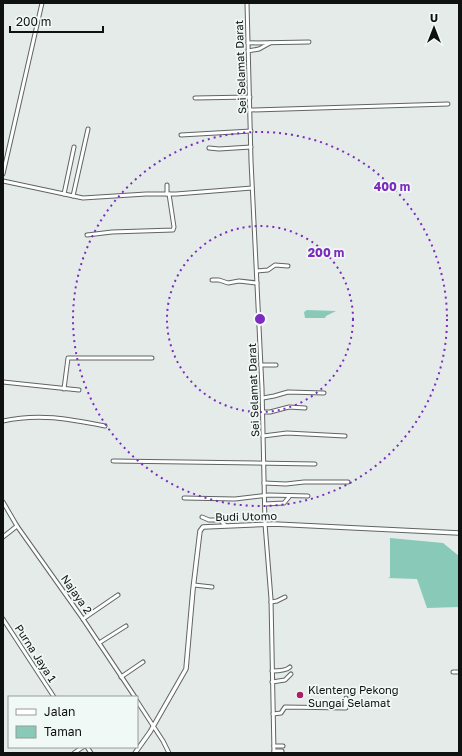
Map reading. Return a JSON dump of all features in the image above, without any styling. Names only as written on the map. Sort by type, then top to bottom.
[{"type":"street","points":[[3,174],[42,3]]},
{"type":"street","name":"Sei Selamat Darat","points":[[247,3],[248,43],[252,50],[250,97],[252,188],[263,365],[267,524],[272,602],[274,752]]},
{"type":"street","points":[[252,50],[272,42]]},
{"type":"street","points":[[248,43],[309,42]]},
{"type":"street","points":[[195,98],[250,97]]},
{"type":"street","points":[[250,110],[448,104]]},
{"type":"street","points":[[73,196],[88,129]]},
{"type":"street","points":[[181,135],[251,131]]},
{"type":"street","points":[[64,194],[74,147]]},
{"type":"street","points":[[209,148],[219,149],[251,147]]},
{"type":"street","points":[[3,182],[86,198],[252,188]]},
{"type":"street","points":[[87,235],[112,232],[173,230],[174,227],[167,185]]},
{"type":"street","points":[[258,271],[271,268],[274,265],[288,266]]},
{"type":"street","points":[[212,280],[219,280],[228,283],[240,281],[257,283]]},
{"type":"street","points":[[64,389],[68,358],[152,358]]},
{"type":"street","points":[[263,365],[276,365]]},
{"type":"street","points":[[3,382],[79,390]]},
{"type":"street","points":[[264,397],[270,397],[288,392],[324,393]]},
{"type":"street","points":[[264,412],[289,407],[305,408]]},
{"type":"street","points":[[3,421],[37,416],[105,426]]},
{"type":"street","points":[[265,436],[286,433],[344,436]]},
{"type":"street","points":[[113,461],[315,464]]},
{"type":"street","points":[[266,483],[286,484],[304,482],[348,482]]},
{"type":"street","points":[[184,498],[235,498],[273,495],[289,497],[308,496]]},
{"type":"street","points":[[267,504],[284,503],[289,497]]},
{"type":"street","name":"Najaya 2","points":[[3,502],[17,526],[83,619],[134,696]]},
{"type":"street","points":[[202,517],[208,520],[220,520],[225,525]]},
{"type":"street","name":"Budi Utomo","points":[[135,753],[186,669],[194,585],[201,529],[203,527],[274,524],[459,533]]},
{"type":"street","points":[[3,537],[17,526]]},
{"type":"street","points":[[194,585],[212,587]]},
{"type":"street","points":[[83,619],[118,595]]},
{"type":"street","points":[[272,602],[285,596]]},
{"type":"street","name":"Purna Jaya 1","points":[[3,619],[53,696]]},
{"type":"street","points":[[99,643],[126,626]]},
{"type":"street","points":[[122,677],[143,662]]},
{"type":"street","points":[[272,671],[289,669],[290,667]]},
{"type":"street","points":[[453,672],[459,672]]},
{"type":"street","points":[[272,682],[285,680],[291,674]]},
{"type":"street","points":[[274,714],[280,714],[285,707],[346,708],[346,698]]},
{"type":"street","points":[[138,702],[163,740],[169,753]]},
{"type":"street","points":[[138,709],[142,707]]},
{"type":"street","points":[[275,746],[283,746]]},
{"type":"street","points":[[274,752],[282,752]]},
{"type":"green space","points":[[307,310],[336,311],[325,318],[305,318],[304,312]]},
{"type":"green space","points":[[390,538],[443,543],[459,556],[459,607],[427,608],[417,579],[388,578],[390,577]]},
{"type":"place","name":"Klenteng Pekong Sungai Selamat","points":[[300,695]]}]
